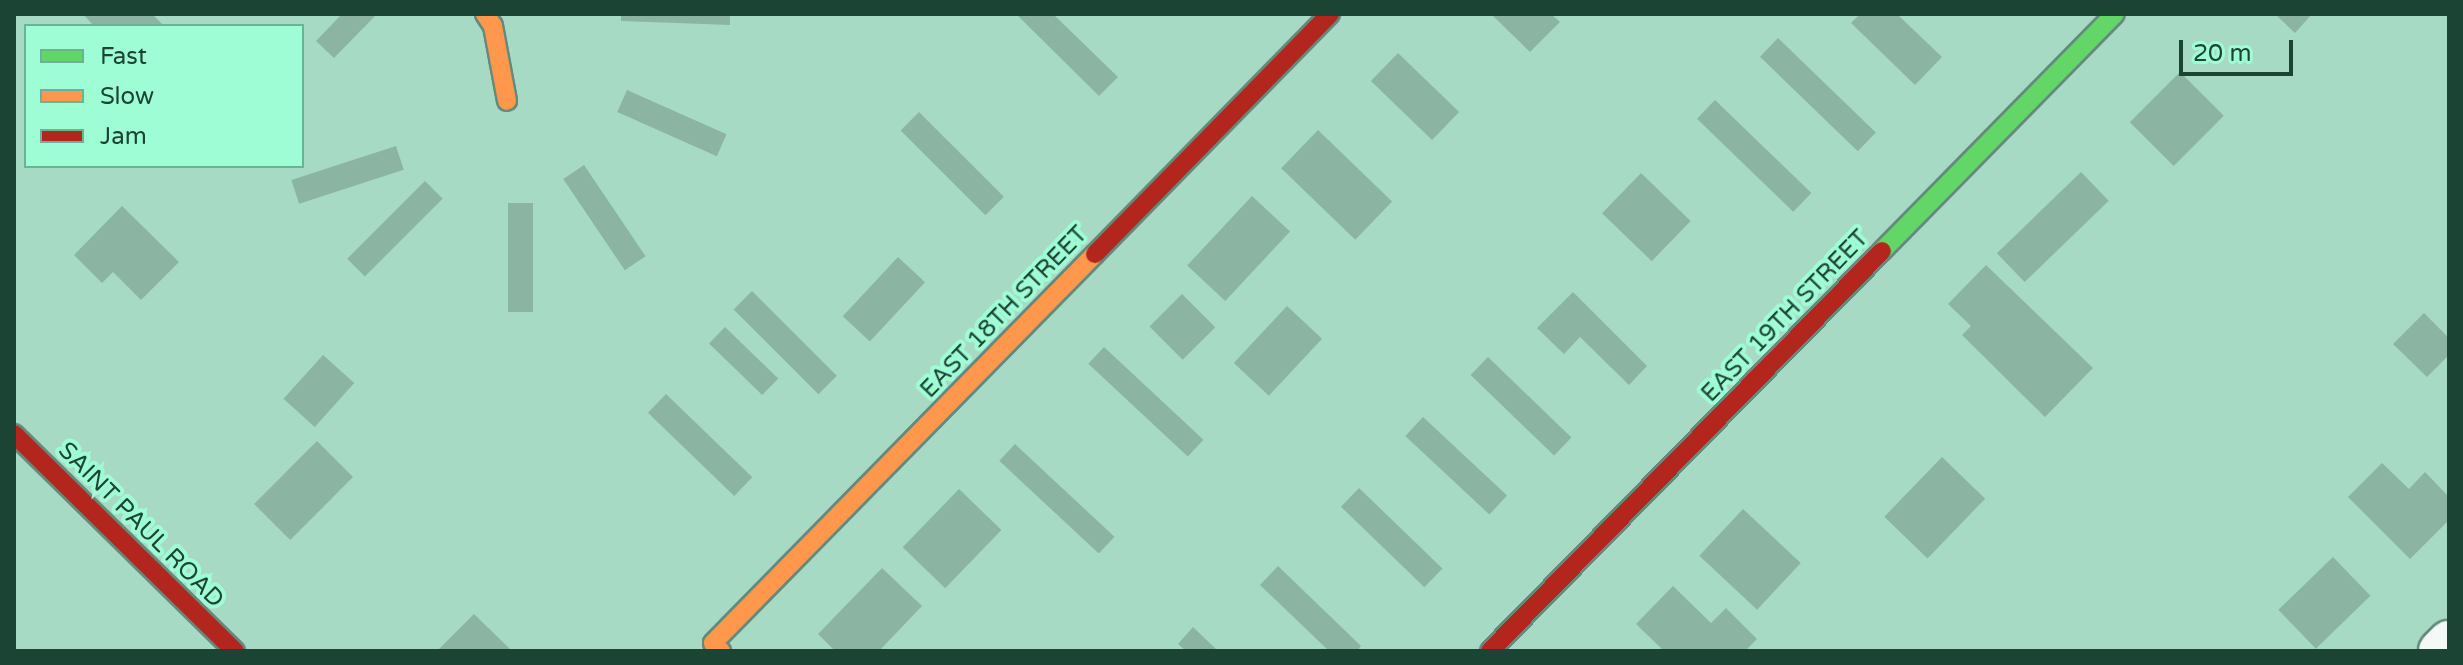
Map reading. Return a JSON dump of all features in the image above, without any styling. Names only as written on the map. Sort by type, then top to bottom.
[{"type":"street","points":[[485,14],[493,26],[507,101]]},
{"type":"street","name":"EAST 18TH STREET","points":[[717,647],[1330,14]]},
{"type":"street","name":"EAST 19TH STREET","points":[[1490,651],[2115,14]]},
{"type":"street","name":"SAINT PAUL ROAD","points":[[14,434],[235,651]]},
{"type":"street","points":[[2440,651],[2449,642]]},
{"type":"building","points":[[83,14],[152,14],[162,24],[92,24]]},
{"type":"building","points":[[342,14],[377,14],[334,58],[316,41]]},
{"type":"building","points":[[621,14],[730,14],[730,25],[621,21]]},
{"type":"building","points":[[1016,14],[1053,14],[1118,77],[1099,96]]},
{"type":"building","points":[[1491,14],[1551,14],[1560,22],[1530,52]]},
{"type":"building","points":[[1860,14],[1897,14],[1942,57],[1915,85],[1851,23]]},
{"type":"building","points":[[2275,14],[2312,14],[2295,33]]},
{"type":"building","points":[[1778,38],[1876,132],[1858,151],[1760,57]]},
{"type":"building","points":[[1398,53],[1459,112],[1432,140],[1371,81]]},
{"type":"building","points":[[2180,72],[2224,116],[2174,166],[2130,122]]},
{"type":"building","points":[[627,90],[727,134],[717,156],[617,112]]},
{"type":"building","points":[[1715,100],[1811,193],[1793,212],[1697,119]]},
{"type":"building","points":[[919,112],[1004,197],[985,215],[901,130]]},
{"type":"building","points":[[1318,130],[1392,202],[1355,240],[1281,168]]},
{"type":"building","points":[[396,146],[404,170],[299,204],[291,180]]},
{"type":"building","points":[[584,165],[646,256],[625,270],[563,179]]},
{"type":"building","points":[[2081,172],[2109,201],[2025,282],[1997,253]]},
{"type":"building","points":[[1641,173],[1691,221],[1652,261],[1602,213]]},
{"type":"building","points":[[425,181],[443,199],[365,276],[347,259]]},
{"type":"building","points":[[1252,196],[1290,231],[1225,301],[1187,265]]},
{"type":"building","points":[[508,203],[533,203],[533,312],[508,312]]},
{"type":"building","points":[[122,206],[179,262],[141,300],[113,272],[102,283],[74,255]]},
{"type":"building","points":[[898,257],[925,282],[870,341],[843,316]]},
{"type":"building","points":[[1986,265],[2093,368],[2045,417],[1962,335],[1971,326],[1948,304]]},
{"type":"building","points":[[752,291],[837,376],[818,394],[734,309]]},
{"type":"building","points":[[1573,292],[1647,366],[1629,385],[1580,337],[1564,354],[1537,328]]},
{"type":"building","points":[[1182,294],[1215,327],[1183,360],[1149,327]]},
{"type":"building","points":[[1287,306],[1322,339],[1269,396],[1234,363]]},
{"type":"building","points":[[2424,313],[2449,338],[2449,355],[2427,377],[2393,344]]},
{"type":"building","points":[[725,327],[778,378],[762,395],[709,344]]},
{"type":"building","points":[[1104,347],[1203,440],[1188,457],[1088,364]]},
{"type":"building","points":[[323,355],[354,383],[315,427],[284,399]]},
{"type":"building","points":[[1488,357],[1571,438],[1554,456],[1471,375]]},
{"type":"building","points":[[666,394],[752,477],[734,496],[648,413]]},
{"type":"building","points":[[1423,417],[1507,495],[1489,514],[1405,436]]},
{"type":"building","points":[[317,441],[353,477],[290,540],[254,504]]},
{"type":"building","points":[[1015,444],[1114,537],[1099,554],[999,461]]},
{"type":"building","points":[[1942,457],[1985,499],[1928,558],[1884,517]]},
{"type":"building","points":[[2382,463],[2409,489],[2425,472],[2449,497],[2449,520],[2410,559],[2348,497]]},
{"type":"building","points":[[1359,488],[1442,569],[1424,587],[1341,507]]},
{"type":"building","points":[[959,489],[1001,530],[945,588],[903,547]]},
{"type":"building","points":[[1743,509],[1801,563],[1757,610],[1699,556]]},
{"type":"building","points":[[2333,557],[2371,596],[2316,649],[2278,610]]},
{"type":"building","points":[[1278,566],[1361,646],[1357,651],[1329,651],[1260,585]]},
{"type":"building","points":[[882,568],[922,606],[879,651],[835,651],[818,634]]},
{"type":"building","points":[[1673,586],[1711,623],[1726,608],[1757,639],[1745,651],[1664,651],[1636,624]]},
{"type":"building","points":[[474,614],[512,651],[437,651]]},
{"type":"building","points":[[1193,627],[1218,651],[1186,651],[1178,644]]},
{"type":"traffic: fast","points":[[1882,251],[2115,14]]},
{"type":"traffic: slow","points":[[485,14],[493,26],[507,101]]},
{"type":"traffic: slow","points":[[721,651],[713,643],[1095,254]]},
{"type":"traffic: jam","points":[[1095,254],[1330,14]]},
{"type":"traffic: jam","points":[[1490,651],[1882,251]]},
{"type":"traffic: jam","points":[[14,434],[235,651]]}]
